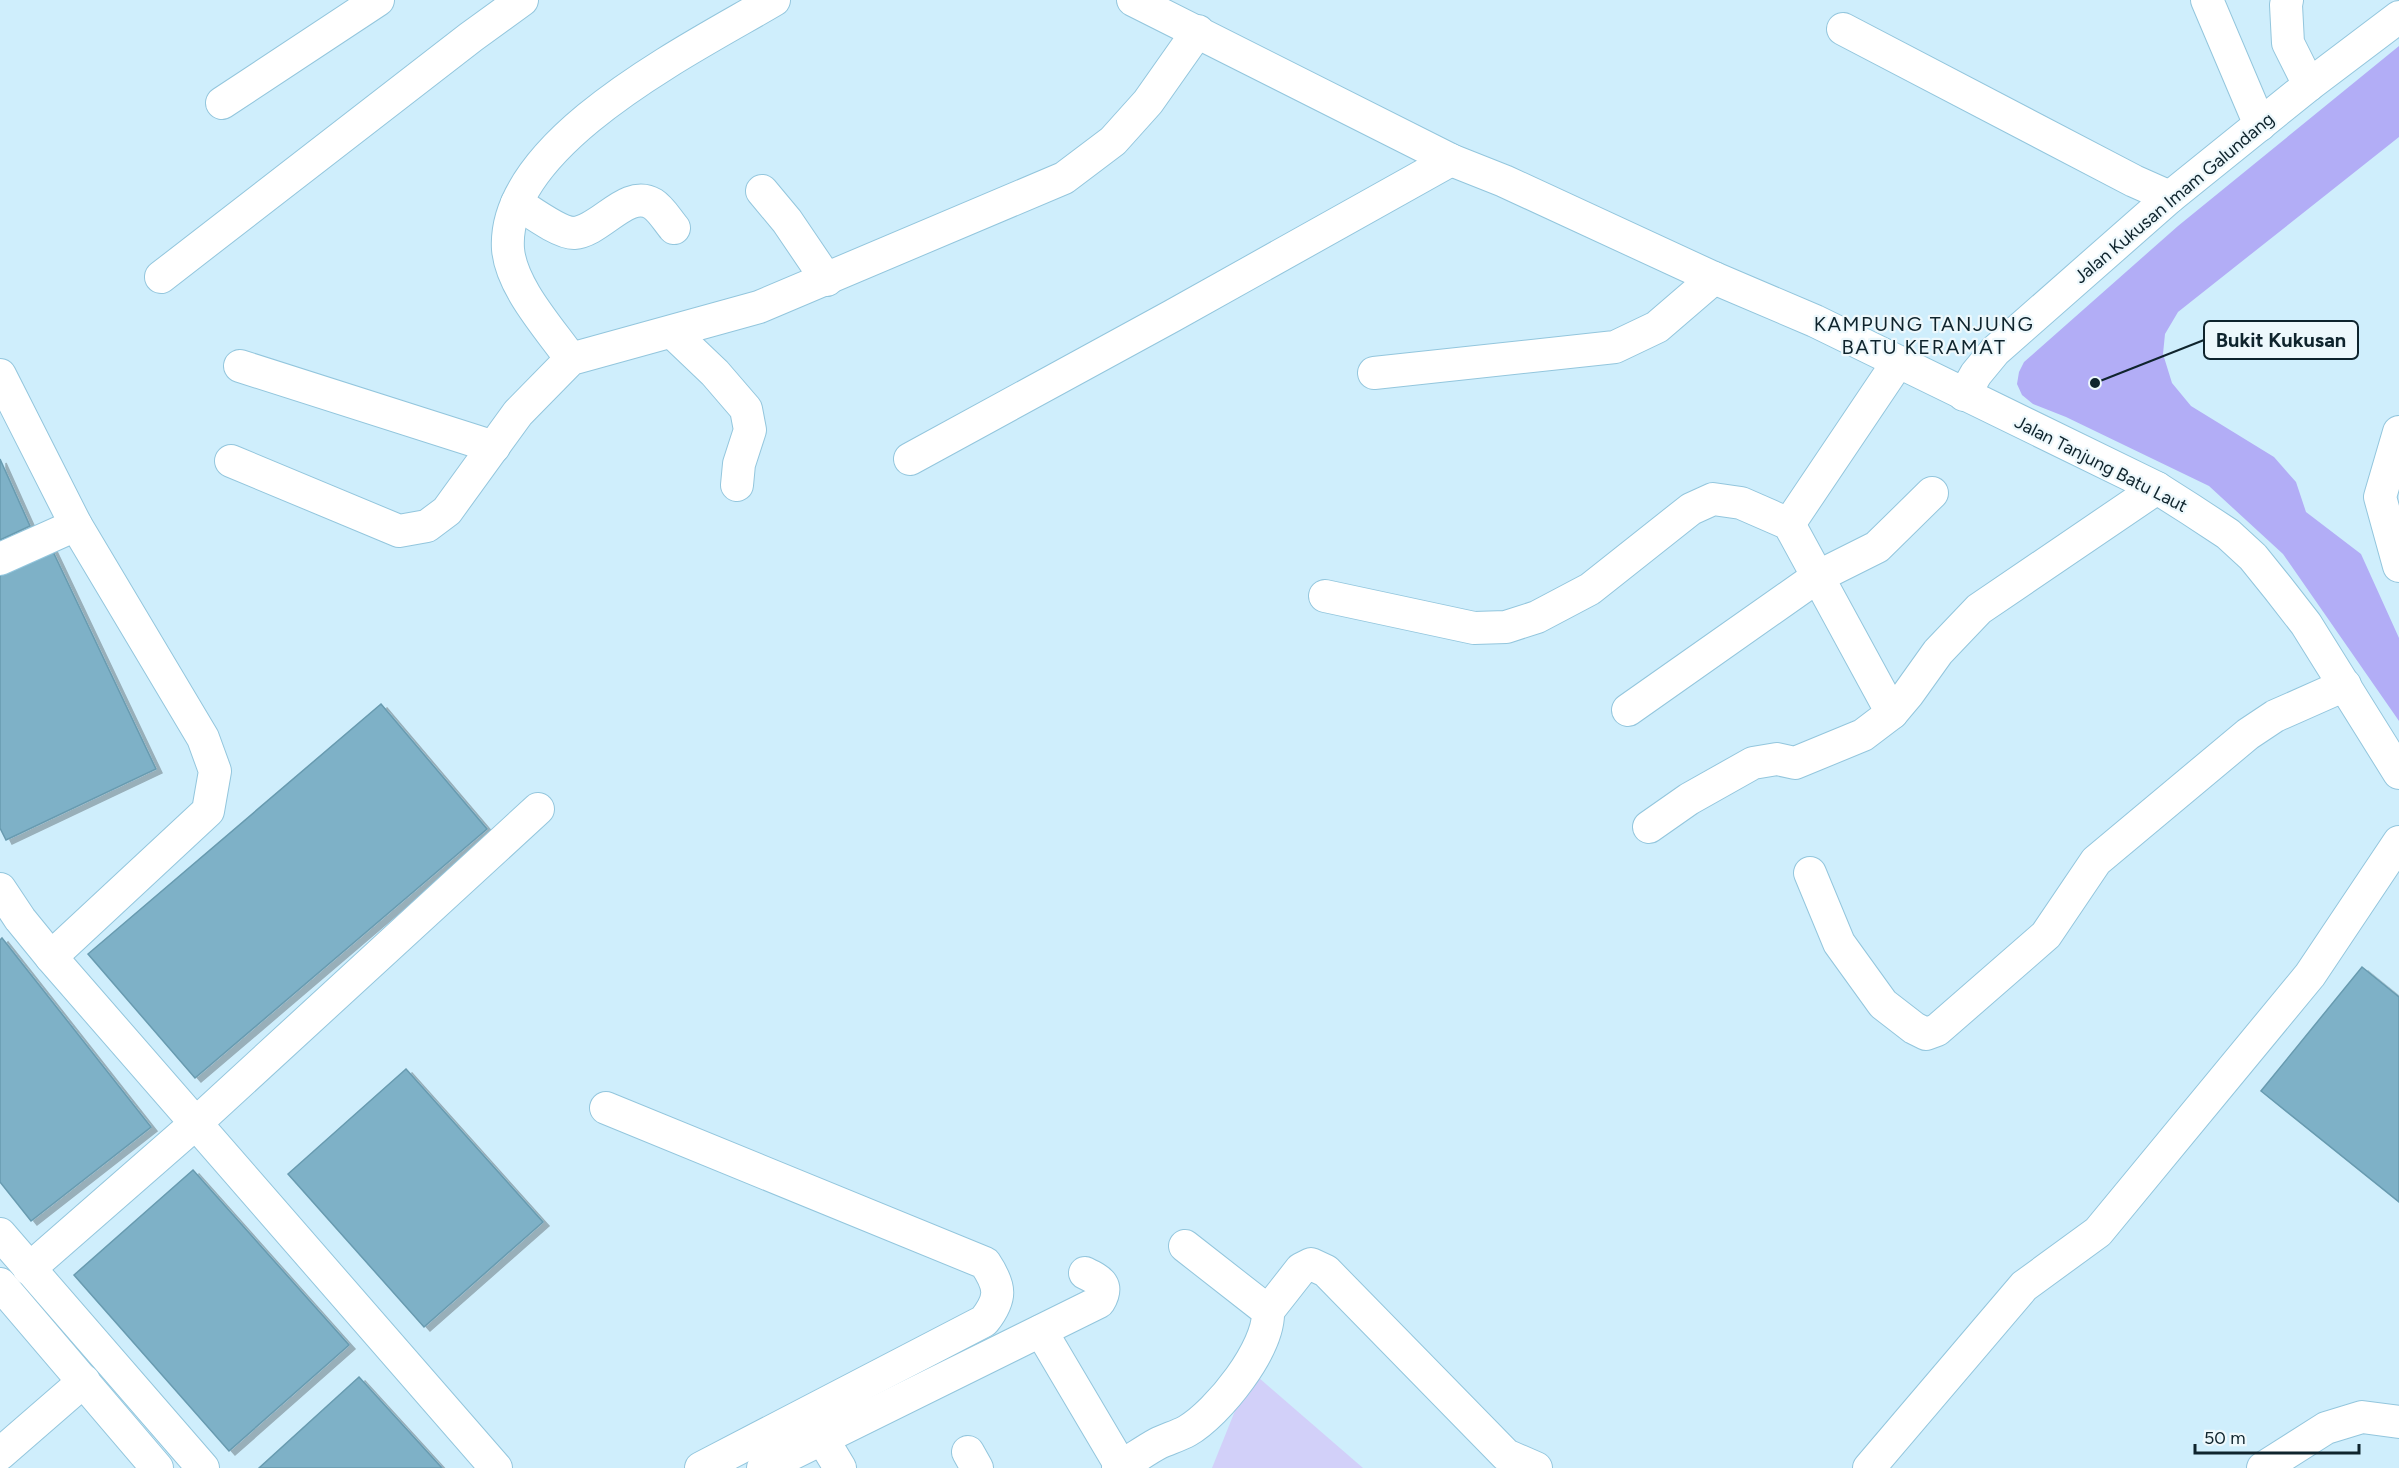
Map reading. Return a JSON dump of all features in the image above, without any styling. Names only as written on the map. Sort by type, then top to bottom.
[{"type":"street","points":[[222,104],[378,0]]},
{"type":"street","points":[[161,277],[522,0]]},
{"type":"street","points":[[571,359],[526,296],[515,274],[508,250],[510,227],[517,203],[529,177],[567,136],[617,94],[774,0]]},
{"type":"street","name":"Jalan Tanjung Batu Laut","points":[[1133,0],[1451,160],[1504,181],[1714,278],[1815,321],[2157,488],[2228,534],[2253,557],[2306,624],[2399,773]]},
{"type":"street","points":[[2207,0],[2260,125]]},
{"type":"street","points":[[2287,0],[2288,44],[2309,85]]},
{"type":"street","name":"Jalan Kukusan Imam Galundang","points":[[1964,395],[1976,374],[1995,351],[2170,197],[2309,85],[2399,17]]},
{"type":"street","points":[[1844,29],[2134,181],[2170,197]]},
{"type":"street","points":[[231,461],[399,531],[427,526],[447,510],[518,413],[571,359],[759,307],[1064,178],[1113,141],[1148,102],[1198,32]]},
{"type":"street","points":[[910,459],[1451,160]]},
{"type":"street","points":[[762,191],[787,221],[827,280]]},
{"type":"street","points":[[517,203],[553,225],[573,233],[587,230],[604,221],[622,205],[642,199],[654,204],[674,228]]},
{"type":"street","points":[[1374,373],[1615,347],[1657,327],[1714,278]]},
{"type":"street","points":[[672,332],[715,373],[746,409],[750,430],[739,464],[737,485]]},
{"type":"street","points":[[1789,524],[1898,362]]},
{"type":"street","points":[[240,366],[494,447]]},
{"type":"street","points":[[0,375],[76,525],[203,738],[215,771],[208,811],[51,957]]},
{"type":"street","points":[[2399,432],[2379,497],[2399,566]]},
{"type":"street","points":[[1649,826],[1753,763],[1777,759],[1795,763],[1863,735],[1892,712],[1908,694],[1938,651],[1979,609],[2157,488]]},
{"type":"street","points":[[1628,710],[1817,577],[1877,547],[1932,493]]},
{"type":"street","points":[[1325,596],[1474,628],[1506,627],[1537,616],[1590,589],[1692,509],[1713,499],[1741,503],[1789,524],[1892,712]]},
{"type":"street","points":[[0,559],[76,525]]},
{"type":"street","points":[[1810,873],[1839,943],[1883,1004],[1914,1028],[1926,1034],[1937,1030],[2046,935],[2096,861],[2247,734],[2275,716],[2345,685]]},
{"type":"street","points":[[29,1269],[195,1124],[538,809]]},
{"type":"street","points":[[1869,1468],[2024,1286],[2098,1232],[2310,975],[2399,842]]},
{"type":"street","points":[[0,889],[20,919],[51,957],[496,1468]]},
{"type":"street","points":[[606,1108],[985,1263],[994,1277],[999,1293],[994,1309],[984,1321],[701,1468]]},
{"type":"street","points":[[0,1234],[203,1468]]},
{"type":"street","points":[[1185,1245],[1268,1311]]},
{"type":"street","points":[[1041,1331],[1120,1467],[1159,1443],[1188,1430],[1212,1411],[1262,1344],[1269,1323],[1268,1311],[1301,1269],[1311,1264],[1326,1271],[1506,1455],[1536,1468]]},
{"type":"street","points":[[763,1468],[1099,1302],[1104,1294],[1104,1288],[1101,1282],[1085,1273]]},
{"type":"street","points":[[1,1288],[84,1381],[157,1468]]},
{"type":"street","points":[[0,1454],[84,1381]]},
{"type":"street","points":[[2263,1468],[2326,1428],[2362,1417],[2399,1422]]},
{"type":"street","points":[[822,1438],[840,1468]]},
{"type":"shaded area","points":[[2399,46],[2399,137],[2178,312],[2165,334],[2163,354],[2172,383],[2191,406],[2274,457],[2296,482],[2306,512],[2361,554],[2399,638],[2399,721],[2283,554],[2209,486],[2066,417],[2033,404],[2022,395],[2017,384],[2024,362],[2178,226]]},
{"type":"shaded area","points":[[1251,1371],[1363,1468],[1212,1468]]},
{"type":"building","points":[[0,459],[30,526],[0,540]]},
{"type":"building","points":[[47,539],[156,769],[6,840],[0,828],[0,561]]},
{"type":"building","points":[[381,704],[487,829],[195,1078],[88,954]]},
{"type":"building","points":[[2,938],[151,1127],[31,1221],[0,1182],[0,940]]},
{"type":"building","points":[[2362,967],[2399,997],[2399,1202],[2261,1091]]},
{"type":"building","points":[[406,1069],[543,1222],[424,1327],[288,1174]]},
{"type":"building","points":[[193,1170],[349,1345],[229,1451],[74,1275]]},
{"type":"building","points":[[359,1377],[442,1468],[259,1468]]},
{"type":"place","name":"Bukit Kukusan","points":[[2095,383]]},
{"type":"district","name":"KAMPUNG TANJUNG BATU KERAMAT","points":[[1924,336]]}]
